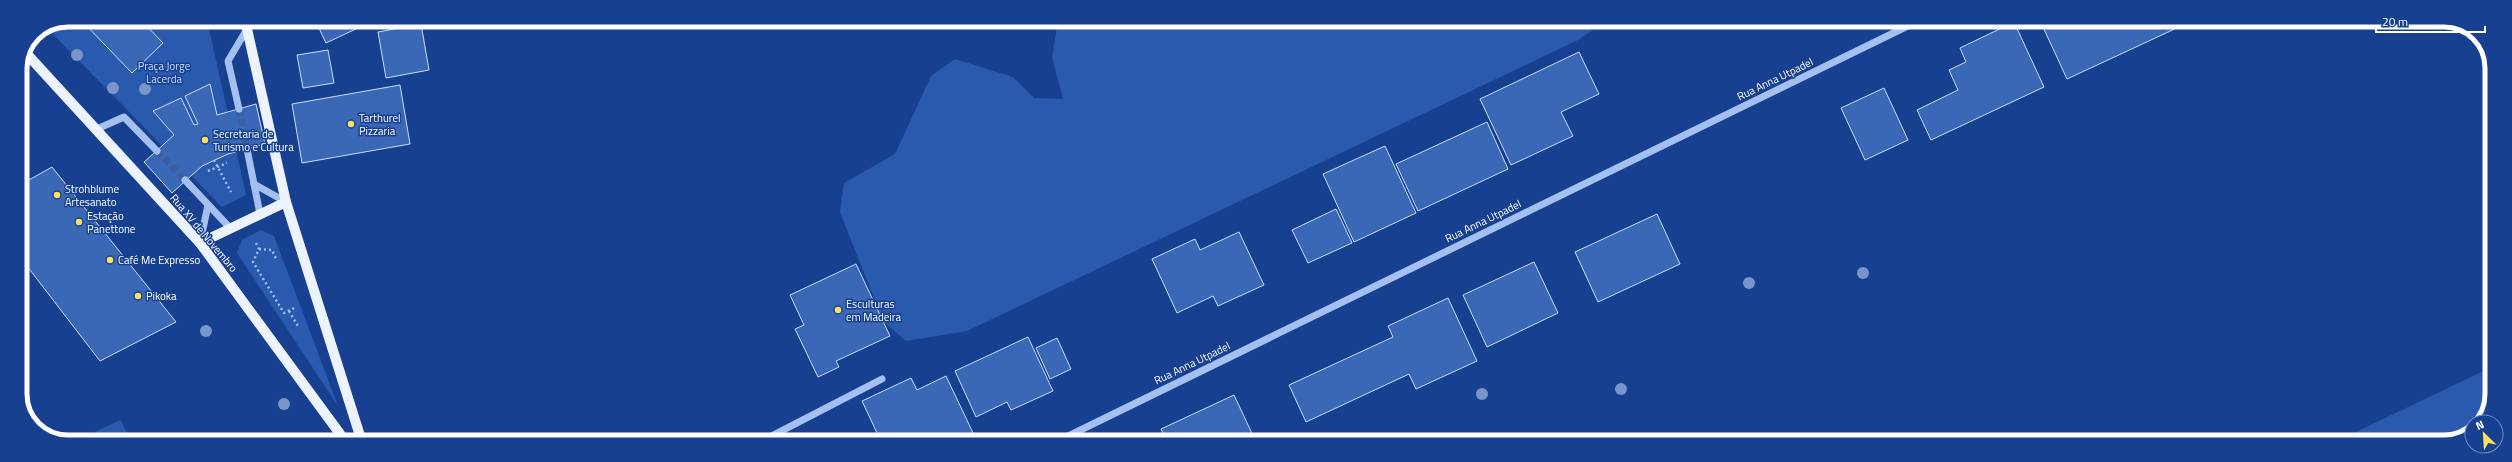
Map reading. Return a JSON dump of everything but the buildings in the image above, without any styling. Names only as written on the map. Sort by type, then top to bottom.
[{"type":"main road","points":[[247,27],[286,202],[360,435]]},
{"type":"main road","name":"Rua XV de Novembro","points":[[29,57],[97,129],[200,243],[341,435]]},
{"type":"main road","points":[[200,243],[286,202]]},
{"type":"street","points":[[239,109],[228,61],[245,27]]},
{"type":"street","name":"Rua Anna Utpadel","points":[[1070,435],[1906,27]]},
{"type":"street","points":[[97,129],[124,117],[157,151]]},
{"type":"street","points":[[247,149],[260,214]]},
{"type":"street","points":[[185,180],[231,229]]},
{"type":"street","points":[[254,184],[286,202]]},
{"type":"street","points":[[200,243],[208,205]]},
{"type":"street","points":[[774,435],[882,379]]},
{"type":"path","points":[[214,160],[259,250]]},
{"type":"path","points":[[206,172],[230,161]]},
{"type":"path","points":[[259,250],[272,250],[278,264]]},
{"type":"path","points":[[259,250],[253,262],[284,313],[295,307],[292,300]]},
{"type":"path","points":[[289,310],[300,330]]},
{"type":"green space","name":"Praça Jorge Lacerda","points":[[68,27],[209,27],[246,195],[222,207],[50,31]]},
{"type":"green space","points":[[1057,27],[1597,27],[1578,40],[967,331],[906,341],[883,321],[840,212],[844,183],[895,154],[931,76],[955,59],[1013,77],[1034,98],[1063,99],[1052,58]]},
{"type":"green space","points":[[261,230],[274,236],[338,406],[237,253],[242,240]]},
{"type":"green space","points":[[2485,370],[2485,400],[2480,414],[2464,414],[2464,430],[2444,435],[2350,435]]},
{"type":"green space","points":[[120,420],[128,435],[89,435]]},
{"type":"tunnel","points":[[239,109],[247,149]]},
{"type":"tunnel","points":[[157,151],[185,180]]},
{"type":"place","name":"Tarthurel Pizzaria","points":[[351,124]]},
{"type":"place","name":"Secretaria de Turismo e Cultura","points":[[205,140]]},
{"type":"place","name":"Strohblume Artesanato","points":[[57,195]]},
{"type":"place","name":"Estação Panettone","points":[[79,222]]},
{"type":"place","name":"Café Me Expresso","points":[[110,260]]},
{"type":"place","name":"Pikoka","points":[[138,296]]},
{"type":"place","name":"Esculturas em Madeira","points":[[838,310]]}]
